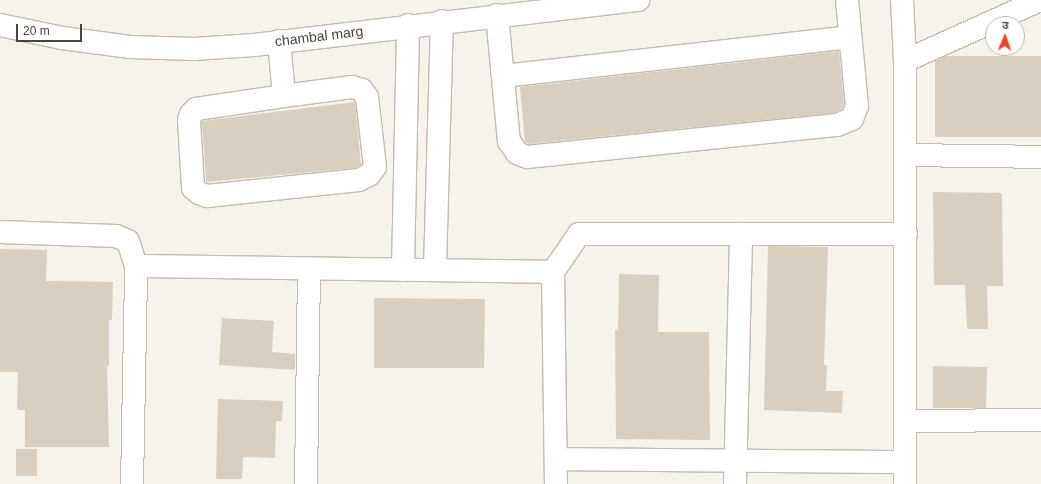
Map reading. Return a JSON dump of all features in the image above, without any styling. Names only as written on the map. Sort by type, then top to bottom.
[{"type":"street","name":"chambal marg","points":[[0,25],[62,38],[130,47],[194,49],[278,42],[442,21],[638,0]]},
{"type":"street","points":[[497,15],[509,141],[517,153],[527,157],[837,125],[852,119],[857,106],[847,0]]},
{"type":"street","points":[[902,0],[905,61],[906,155],[905,484]]},
{"type":"street","points":[[905,61],[1040,0]]},
{"type":"street","points":[[435,269],[442,21]]},
{"type":"street","points":[[403,270],[408,25]]},
{"type":"street","points":[[503,76],[850,37]]},
{"type":"street","points":[[278,42],[284,96]]},
{"type":"street","points":[[352,87],[362,90],[367,97],[374,167],[369,175],[359,180],[207,196],[193,188],[189,120],[191,114],[196,109],[284,96],[352,87]]},
{"type":"street","points":[[906,155],[1041,157]]},
{"type":"street","points":[[0,232],[116,236],[128,241],[136,266],[132,484]]},
{"type":"street","points":[[556,484],[553,272],[579,234],[906,234]]},
{"type":"street","points":[[735,484],[741,234]]},
{"type":"street","points":[[136,266],[403,270],[435,269],[553,272]]},
{"type":"street","points":[[306,484],[309,269]]},
{"type":"street","points":[[905,421],[1041,420]]},
{"type":"street","points":[[556,459],[905,462]]},
{"type":"building","points":[[839,51],[844,104],[842,109],[834,113],[529,144],[525,142],[520,87]]},
{"type":"building","points":[[946,56],[1041,56],[1041,137],[935,137],[935,61]]},
{"type":"building","points":[[355,102],[361,165],[355,168],[206,182],[202,121]]},
{"type":"building","points":[[933,192],[1002,193],[1003,286],[987,286],[988,329],[967,329],[965,285],[934,285]]},
{"type":"building","points":[[768,246],[828,247],[824,365],[827,365],[826,391],[843,391],[842,413],[764,410]]},
{"type":"building","points":[[0,249],[47,250],[46,281],[113,282],[112,320],[109,320],[109,366],[107,366],[109,447],[25,447],[25,410],[17,410],[18,372],[0,372]]},
{"type":"building","points":[[619,274],[659,275],[658,332],[709,332],[710,440],[616,439],[615,330],[618,330]]},
{"type":"building","points":[[374,298],[485,299],[484,368],[374,368]]},
{"type":"building","points":[[222,318],[274,321],[272,352],[295,354],[295,370],[219,365]]},
{"type":"building","points":[[933,366],[987,367],[986,408],[933,408]]},
{"type":"building","points":[[218,399],[283,401],[282,421],[276,421],[275,458],[243,457],[242,479],[216,479]]},
{"type":"building","points":[[16,449],[37,449],[37,476],[16,476]]}]
